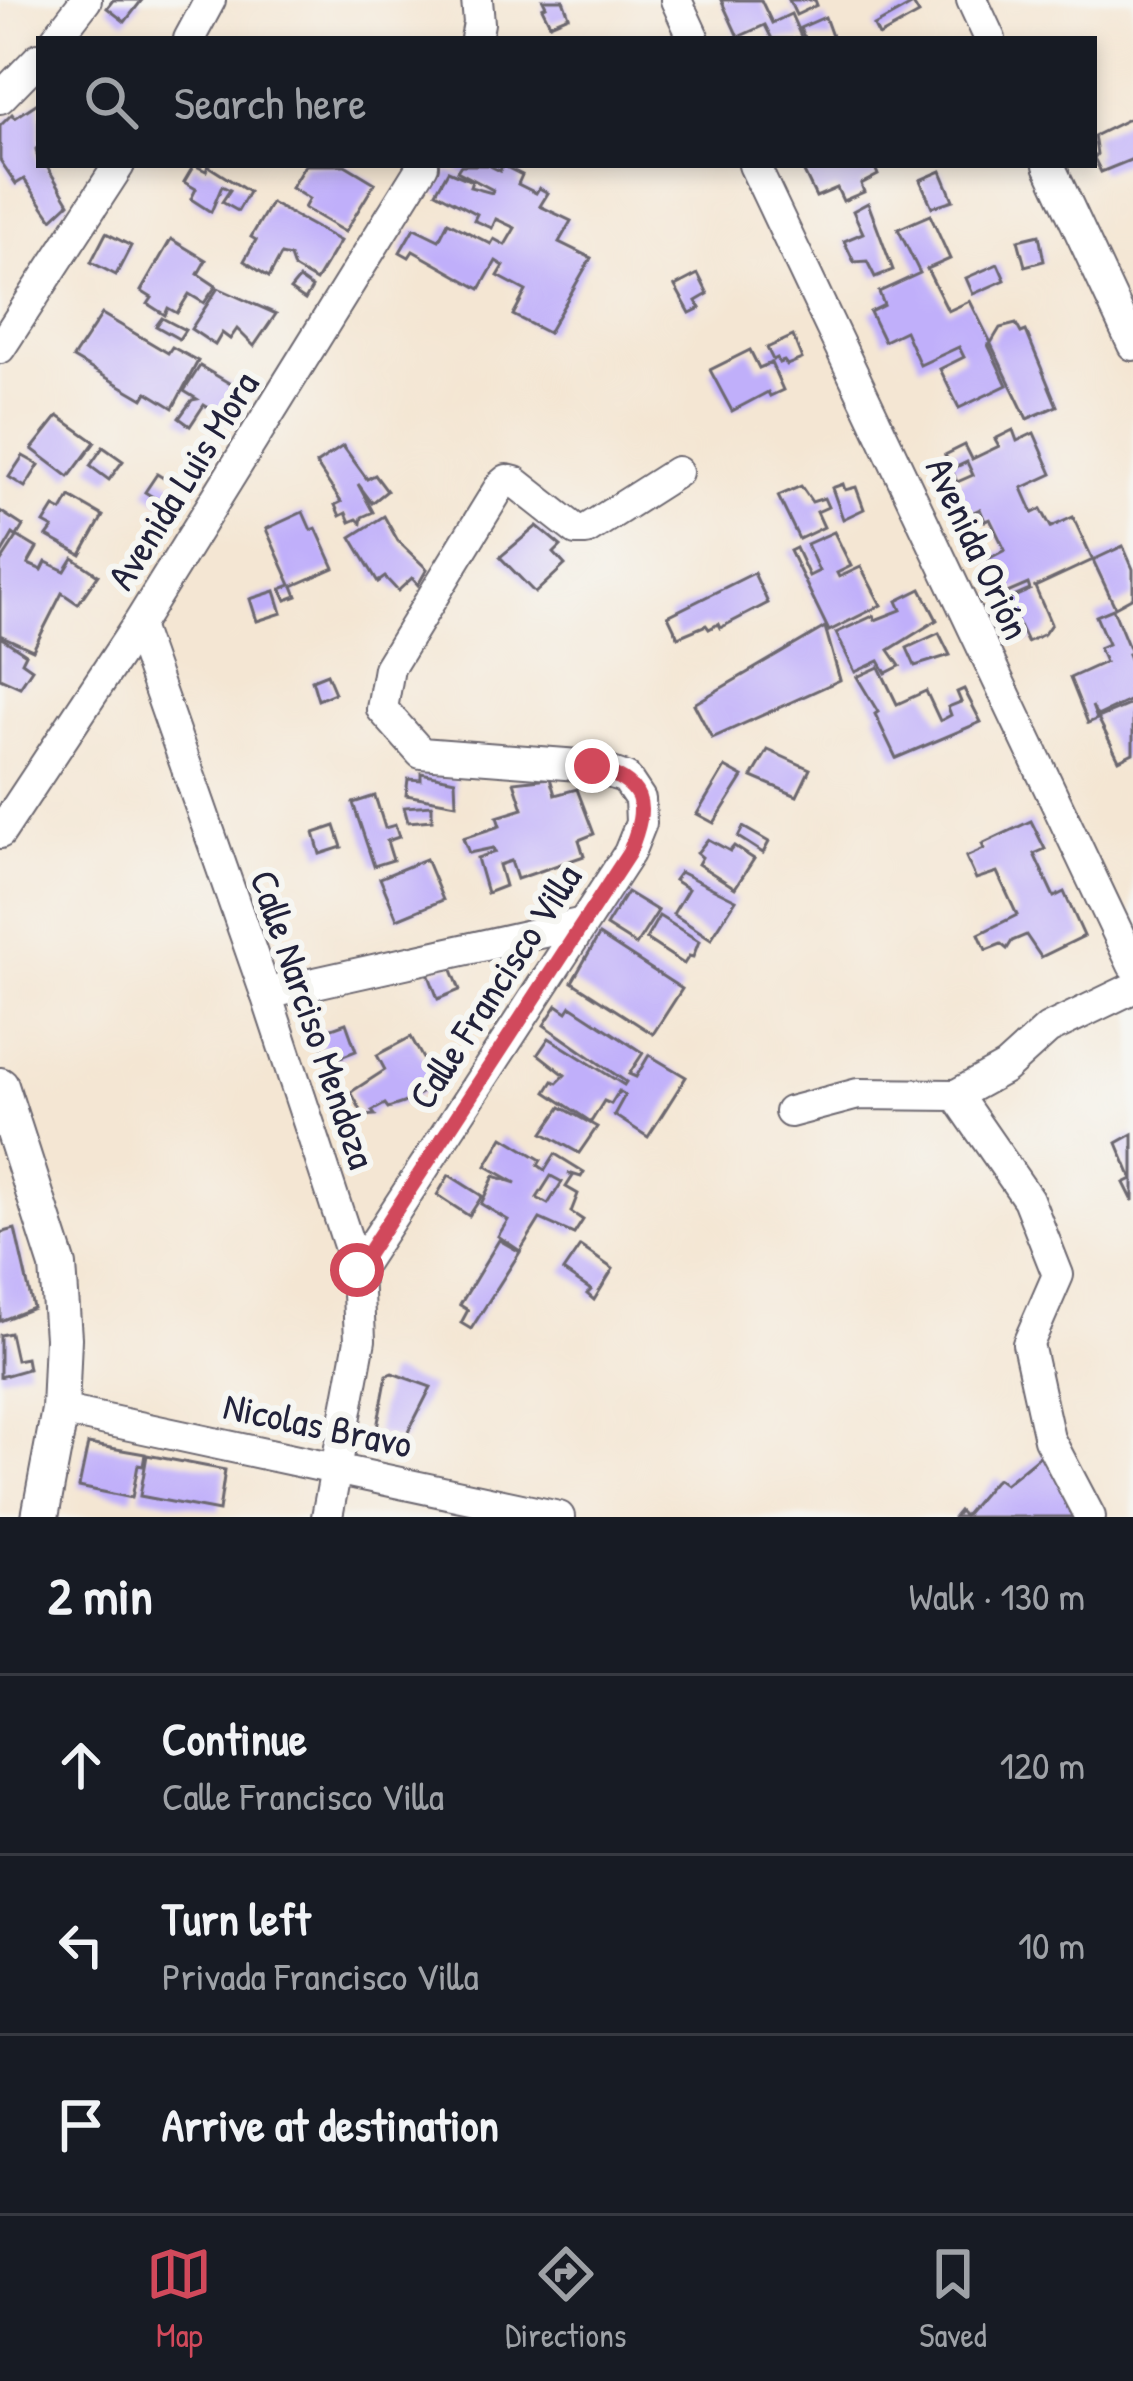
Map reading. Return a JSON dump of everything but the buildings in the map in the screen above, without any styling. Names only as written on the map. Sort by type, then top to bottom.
[{"type":"street","points":[[58,36],[86,0]]},
{"type":"street","points":[[192,36],[210,0]]},
{"type":"street","points":[[476,0],[477,36]]},
{"type":"street","points":[[676,0],[693,36]]},
{"type":"street","points":[[972,0],[989,36]]},
{"type":"street","points":[[0,98],[36,61]]},
{"type":"street","points":[[0,348],[117,168]]},
{"type":"street","name":"Avenida Luis Mora","points":[[0,832],[137,626],[421,168]]},
{"type":"street","name":"Avenida Orión","points":[[755,168],[1133,965]]},
{"type":"street","points":[[1050,168],[1133,345]]},
{"type":"street","name":"Calle Francisco Villa","points":[[357,1270],[629,853],[641,824],[640,799],[626,778],[592,766],[421,753],[382,709],[389,668],[507,480],[576,530],[586,530],[677,472]]},
{"type":"street","name":"Calle Narciso Mendoza","points":[[137,626],[357,1270],[359,1340],[327,1517]]},
{"type":"street","points":[[266,994],[579,924]]},
{"type":"street","points":[[790,1112],[858,1094],[956,1095],[1005,1068],[1048,1029],[1133,988]]},
{"type":"street","points":[[0,1086],[58,1266],[64,1338],[60,1410],[40,1517]]},
{"type":"street","points":[[956,1095],[1028,1199],[1058,1276],[1028,1344],[1049,1439],[1083,1505]]},
{"type":"street","name":"Nicolas Bravo","points":[[60,1410],[559,1517]]},
{"type":"route","points":[[357,1270],[629,853],[641,824],[640,799],[626,778],[592,766]]}]
